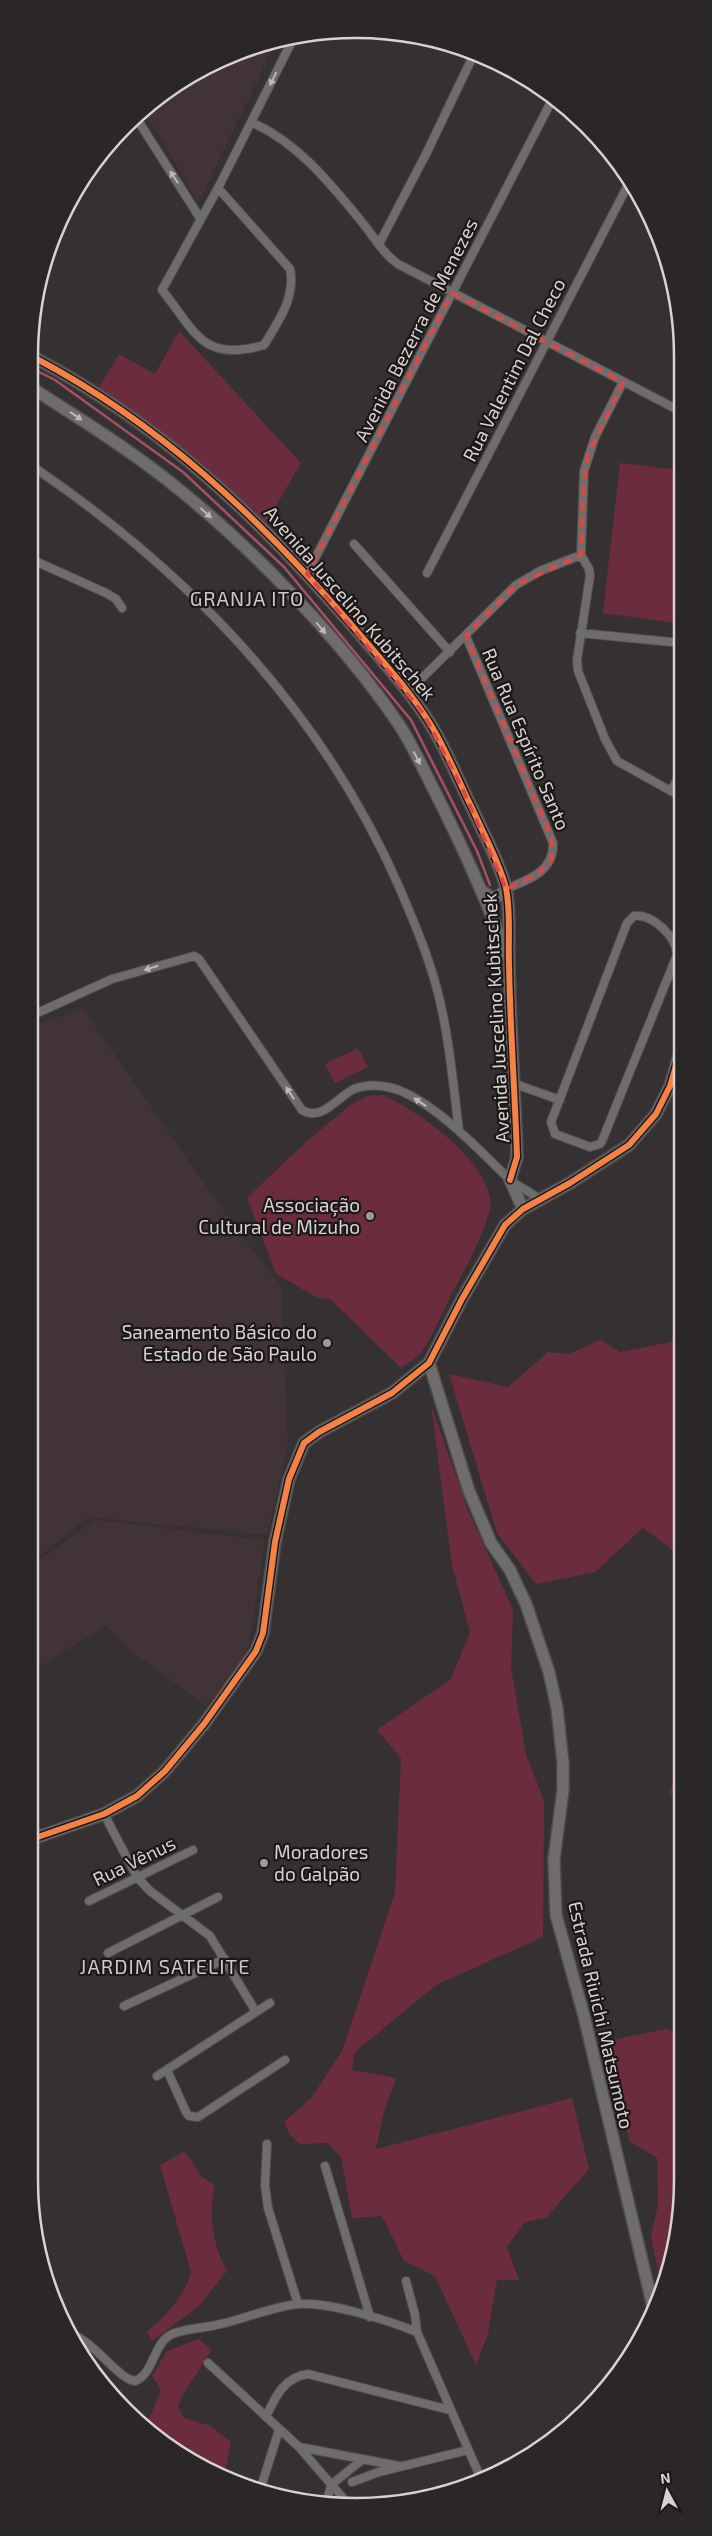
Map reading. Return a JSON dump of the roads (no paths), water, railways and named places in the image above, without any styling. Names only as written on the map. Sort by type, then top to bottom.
[{"type":"street","points":[[218,188],[290,269],[292,287],[281,318],[264,345],[248,350],[228,350],[208,345],[196,336],[162,290],[218,188],[290,45]]},
{"type":"street","points":[[378,244],[430,145],[471,59]]},
{"type":"street","name":"Avenida Bezerra de Menezes","points":[[307,574],[550,103]]},
{"type":"street","points":[[251,122],[269,130],[301,154],[361,221],[391,259],[404,268],[674,408]]},
{"type":"street","points":[[140,123],[200,218]]},
{"type":"street","name":"Rua Valentim Dal Checo","points":[[427,573],[626,188]]},
{"type":"street","name":"Avenida Juscelino Kubitschek","points":[[38,360],[58,370],[178,451],[247,511],[307,574],[408,692],[439,741],[495,859],[506,889],[510,919],[509,962],[517,1157],[510,1180]]},
{"type":"street","points":[[623,382],[588,455],[582,488],[581,555],[589,569],[590,576],[576,660],[578,671],[610,751],[617,762],[674,793]]},
{"type":"street","name":"Avenida Juscelino Kubitschek","points":[[38,392],[145,464],[183,493],[279,582],[322,628],[401,728],[464,851],[482,891],[509,962]]},
{"type":"street","points":[[38,470],[106,518],[174,576],[207,608],[287,698],[343,779],[365,814],[384,854],[426,954],[446,1030],[460,1131]]},
{"type":"street","points":[[354,544],[450,652]]},
{"type":"street","points":[[408,692],[516,585],[540,571],[581,555]]},
{"type":"street","points":[[38,562],[106,593],[116,599],[122,608]]},
{"type":"street","points":[[580,633],[671,642]]},
{"type":"street","name":"Rua Rua Espírito Santo","points":[[466,636],[552,839],[552,856],[546,867],[533,877],[506,889]]},
{"type":"street","points":[[671,791],[674,785]]},
{"type":"street","points":[[482,891],[492,898],[499,896],[506,889]]},
{"type":"street","points":[[674,944],[662,928],[643,916],[631,917],[627,923],[551,1122],[552,1131],[559,1136],[590,1147],[600,1144],[674,962]]},
{"type":"street","points":[[38,1013],[112,979],[194,956],[199,959],[302,1110],[313,1114],[327,1108],[354,1089],[381,1086],[407,1094],[460,1131],[510,1180],[540,1200]]},
{"type":"street","points":[[515,1084],[560,1100]]},
{"type":"street","points":[[38,1837],[104,1814],[136,1796],[165,1771],[204,1724],[256,1652],[263,1633],[275,1542],[284,1497],[296,1458],[304,1443],[319,1432],[392,1393],[429,1363],[497,1236],[514,1216],[629,1145],[656,1114],[674,1087]]},
{"type":"street","points":[[510,1180],[523,1209]]},
{"type":"street","name":"Estrada Riuichi Matsumoto","points":[[429,1363],[469,1492],[491,1543],[510,1570],[526,1604],[549,1672],[557,1708],[564,1790],[554,1859],[556,1915],[584,2016],[651,2300]]},
{"type":"street","points":[[104,1814],[137,1877],[150,1891],[210,1936],[256,2012]]},
{"type":"street","name":"Rua Vênus","points":[[89,1901],[192,1850]]},
{"type":"street","points":[[108,1953],[218,1897]]},
{"type":"street","points":[[124,2006],[225,1959]]},
{"type":"street","points":[[156,2076],[270,2003]]},
{"type":"street","points":[[167,2070],[188,2116],[198,2116],[285,2060]]},
{"type":"street","points":[[267,2144],[265,2185],[268,2208],[298,2304]]},
{"type":"street","points":[[325,2166],[370,2317]]},
{"type":"street","points":[[406,2281],[415,2315],[417,2332],[479,2474]]},
{"type":"street","points":[[79,2337],[97,2349],[122,2375],[135,2381],[146,2371],[162,2343],[172,2334],[298,2304],[322,2306],[370,2317],[417,2332]]},
{"type":"street","points":[[208,2363],[299,2447],[343,2498]]},
{"type":"street","points":[[266,2416],[282,2386],[294,2377],[308,2374],[450,2410]]},
{"type":"street","points":[[262,2484],[279,2430]]},
{"type":"street","points":[[299,2447],[404,2467]]},
{"type":"street","points":[[352,2482],[379,2472],[468,2450]]},
{"type":"street","points":[[328,2497],[331,2485],[363,2459]]},
{"type":"waterway","points":[[38,372],[55,380],[183,472],[284,567],[411,720],[477,851],[490,885]]},
{"type":"place","name":"Associação Cultural de Mizuho","points":[[370,1216]]},
{"type":"place","name":"Saneamento Básico do Estado de São Paulo","points":[[327,1343]]},
{"type":"place","name":"Moradores do Galpão","points":[[264,1863]]},
{"type":"district","name":"GRANJA ITO","points":[[247,599]]},
{"type":"district","name":"JARDIM SATELITE","points":[[165,1967]]}]
